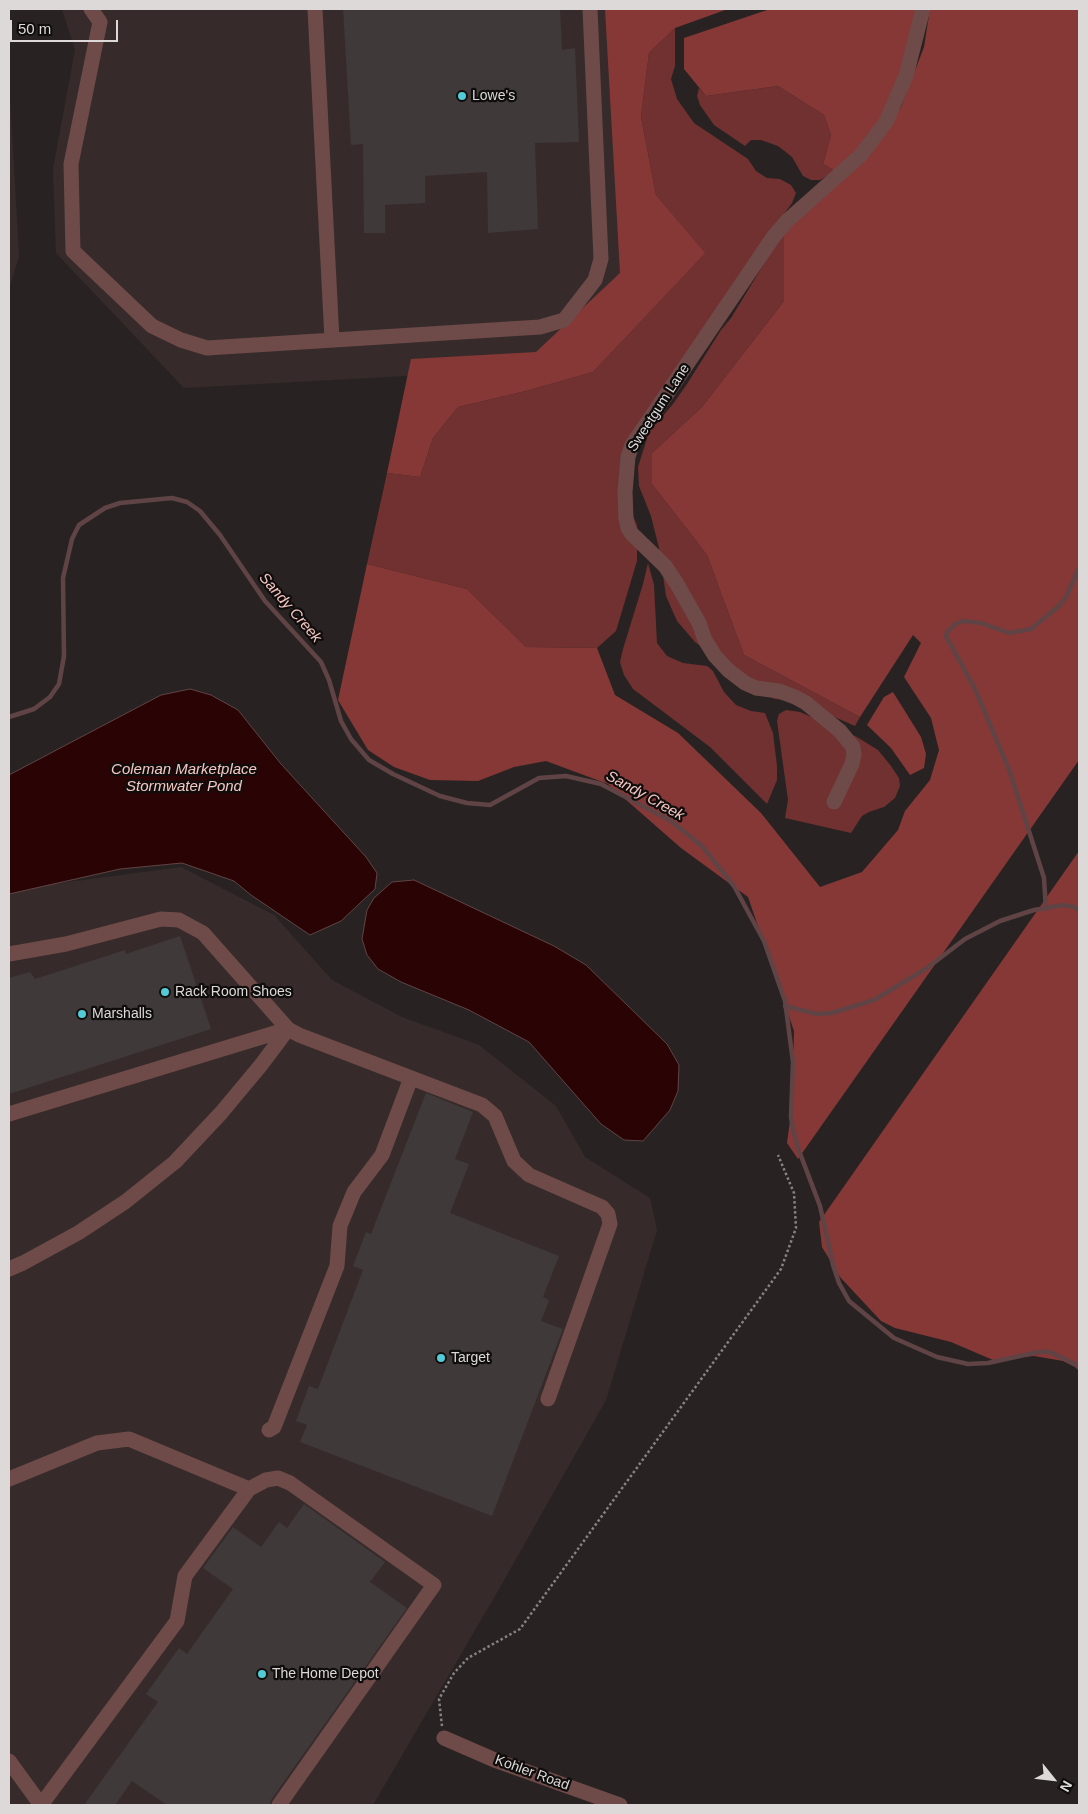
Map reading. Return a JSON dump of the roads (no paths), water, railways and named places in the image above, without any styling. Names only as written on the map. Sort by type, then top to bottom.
[{"type":"street","points":[[91,9],[100,22],[71,164],[73,251],[152,326],[181,340],[207,348],[540,327],[564,320],[595,280],[601,259],[590,9]]},
{"type":"street","points":[[315,9],[332,340]]},
{"type":"street","name":"Sweetgum Lane","points":[[834,802],[852,764],[854,755],[852,747],[840,731],[806,703],[787,694],[756,688],[745,683],[728,670],[715,656],[705,640],[699,623],[665,566],[628,528],[626,518],[628,458],[632,445],[774,236],[788,220],[861,155],[886,122],[906,76],[923,9]]},
{"type":"street","points":[[9,954],[66,944],[161,919],[179,920],[203,933],[288,1029],[299,1035],[482,1106],[495,1116],[514,1161],[529,1175],[602,1207],[608,1214],[610,1224],[548,1399]]},
{"type":"street","points":[[9,1114],[288,1029]]},
{"type":"street","points":[[9,1269],[78,1233],[125,1202],[175,1162],[227,1106],[288,1029]]},
{"type":"street","points":[[269,1430],[274,1427],[337,1266],[340,1226],[354,1192],[382,1155],[411,1078]]},
{"type":"street","points":[[9,1479],[97,1442],[129,1439],[249,1489]]},
{"type":"street","points":[[9,1761],[41,1805],[176,1621],[185,1576],[249,1489],[266,1480],[278,1478],[290,1483],[434,1585],[278,1805]]},
{"type":"street","name":"Kohler Road","points":[[444,1738],[497,1761],[620,1805]]},
{"type":"water","name":"Coleman Marketplace Stormwater Pond","points":[[190,689],[211,695],[238,710],[281,764],[366,857],[377,873],[375,889],[341,921],[310,935],[251,895],[234,881],[182,863],[120,869],[9,894],[9,775],[161,695]]},
{"type":"water","points":[[414,880],[554,946],[586,965],[667,1044],[679,1065],[678,1091],[670,1110],[643,1141],[624,1140],[601,1124],[529,1042],[469,1010],[401,982],[378,969],[367,955],[362,939],[367,910],[374,898],[392,882]]},
{"type":"waterway","name":"Sandy Creek","points":[[9,717],[34,709],[50,697],[59,684],[64,656],[63,578],[72,539],[79,525],[105,508],[120,503],[172,498],[187,502],[200,511],[220,535],[265,601],[321,662],[329,680],[341,721],[351,739],[369,760],[393,774],[440,796],[467,803],[490,805],[539,778],[566,776],[601,784],[671,821],[702,846],[734,886],[764,941],[785,1001],[793,1062],[791,1117],[793,1129],[798,1148],[820,1206],[833,1265],[839,1283],[849,1301],[894,1338],[937,1357],[968,1364],[988,1363],[1038,1352],[1050,1352],[1075,1364],[1079,1368]]},
{"type":"waterway","name":"Sandy Creek","points":[[1046,909],[1044,878],[1010,772],[975,689],[946,636],[947,632],[955,624],[963,621],[981,623],[1009,633],[1031,629],[1060,605],[1066,597],[1079,568]]},
{"type":"waterway","name":"Sandy Creek","points":[[785,1006],[817,1014],[832,1013],[874,1000],[927,968],[965,939],[1000,921],[1034,910],[1063,905],[1079,910]]},
{"type":"place","name":"Lowe's","points":[[462,96]]},
{"type":"place","name":"Rack Room Shoes","points":[[165,992]]},
{"type":"place","name":"Marshalls","points":[[82,1014]]},
{"type":"place","name":"Target","points":[[441,1358]]},
{"type":"place","name":"The Home Depot","points":[[262,1674]]}]
